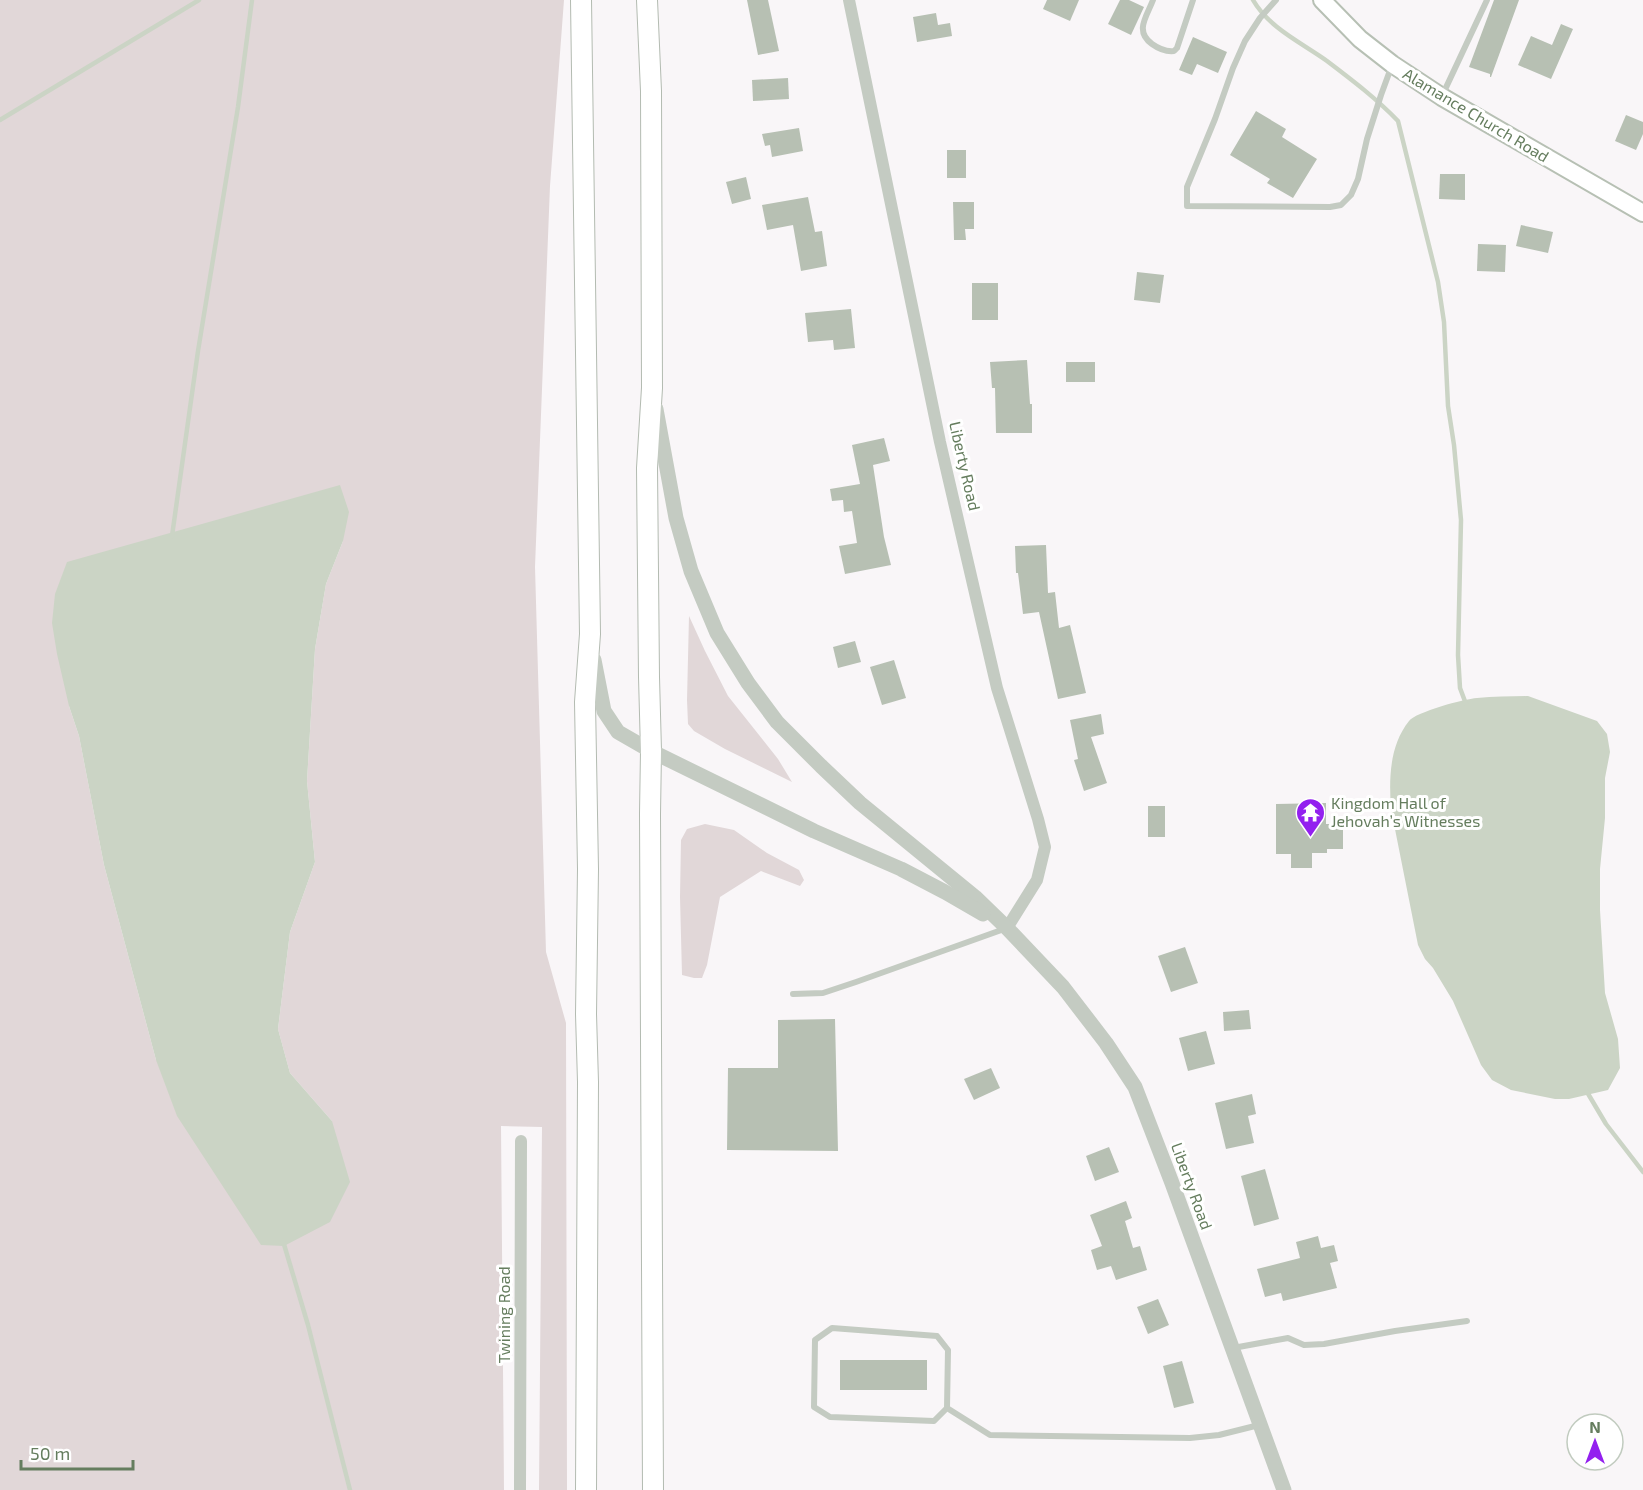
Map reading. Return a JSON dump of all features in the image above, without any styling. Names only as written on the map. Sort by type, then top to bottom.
[{"type":"highway","points":[[581,0],[590,634],[585,702],[588,869],[586,1490]]},
{"type":"highway","points":[[647,0],[651,91],[652,388],[647,468],[651,751],[652,1490]]},
{"type":"main road","name":"Alamance Church Road","points":[[1322,0],[1360,39],[1392,64],[1442,97],[1643,213]]},
{"type":"street","name":"Liberty Road","points":[[849,0],[940,442],[991,665],[1045,847],[1037,880],[1007,928]]},
{"type":"street","name":"Liberty Road","points":[[652,388],[676,518],[691,571],[717,633],[748,683],[777,722],[820,766],[860,803],[967,890],[1007,928],[1063,987],[1106,1043],[1135,1087],[1284,1490]]},
{"type":"street","name":"Liberty Road","points":[[590,634],[604,711],[618,732],[651,751],[814,831],[901,869],[1007,928]]},
{"type":"street","name":"Twining Road","points":[[520,1490],[521,1141]]},
{"type":"lane","points":[[1154,0],[1143,24],[1142,33],[1146,40],[1167,52],[1177,48],[1193,0]]},
{"type":"lane","points":[[1276,0],[1260,18],[1245,41],[1233,68],[1187,187],[1187,206],[1330,207],[1341,205],[1351,195],[1358,179],[1370,131],[1392,64]]},
{"type":"lane","points":[[1442,97],[1487,0]]},
{"type":"lane","points":[[794,994],[823,993],[1007,928]]},
{"type":"lane","points":[[1232,1348],[1288,1338],[1304,1345],[1324,1344],[1467,1321]]},
{"type":"lane","points":[[832,1328],[937,1336],[948,1350],[947,1408],[934,1421],[830,1417],[814,1407],[815,1340],[832,1328]]},
{"type":"lane","points":[[947,1408],[990,1435],[1190,1438],[1219,1435],[1260,1425]]},
{"type":"shaded area","points":[[0,0],[564,0],[550,186],[535,567],[546,952],[566,1023],[567,1490],[539,1490],[542,1127],[501,1126],[504,1490],[0,1490]],"holes":[[[343,541],[326,584],[315,649],[307,781],[315,862],[290,932],[278,1029],[290,1073],[332,1121],[156,1060],[104,865],[79,736],[69,706]]]},
{"type":"shaded area","points":[[340,485],[349,512],[343,541],[326,584],[315,649],[307,781],[315,862],[290,932],[278,1029],[290,1073],[332,1121],[350,1182],[330,1222],[284,1246],[261,1245],[177,1116],[156,1060],[104,865],[79,736],[69,706],[57,654],[52,623],[55,594],[67,562]]},
{"type":"shaded area","points":[[689,616],[728,696],[778,759],[792,782],[725,749],[694,731],[688,724]]},
{"type":"shaded area","points":[[1528,696],[1597,721],[1607,734],[1610,752],[1605,778],[1600,910],[1605,993],[1618,1039],[1620,1068],[1608,1090],[1569,1099],[1555,1099],[1511,1090],[1492,1080],[1481,1065],[1453,1001],[1418,945],[1391,809],[1390,787],[1394,752],[1402,731],[1413,717],[1452,703],[1471,699]]},
{"type":"shaded area","points":[[705,824],[734,830],[767,853],[799,870],[804,880],[800,886],[761,871],[720,897],[707,965],[702,978],[694,978],[682,975],[681,840],[687,829]]},
{"type":"building","points":[[747,0],[768,0],[779,51],[758,55]]},
{"type":"building","points":[[1047,0],[1079,0],[1070,21],[1043,9]]},
{"type":"building","points":[[1120,0],[1129,0],[1144,7],[1131,35],[1108,24]]},
{"type":"building","points":[[1494,0],[1519,0],[1490,77],[1490,74],[1469,67]]},
{"type":"building","points":[[936,13],[938,25],[950,23],[952,36],[917,42],[913,17]]},
{"type":"building","points":[[1561,24],[1573,29],[1551,79],[1518,65],[1531,36],[1552,45]]},
{"type":"building","points":[[1193,37],[1227,52],[1218,73],[1197,64],[1192,75],[1179,70]]},
{"type":"building","points":[[788,78],[789,99],[753,101],[752,80]]},
{"type":"building","points":[[1256,111],[1286,129],[1282,137],[1317,159],[1293,198],[1267,183],[1270,179],[1230,155]]},
{"type":"building","points":[[1626,115],[1643,122],[1643,134],[1636,150],[1615,141]]},
{"type":"building","points":[[799,128],[803,151],[772,157],[770,145],[765,146],[762,134]]},
{"type":"building","points":[[947,150],[966,150],[966,178],[947,178]]},
{"type":"building","points":[[1440,174],[1465,174],[1465,200],[1439,199]]},
{"type":"building","points":[[746,177],[751,199],[732,204],[726,182]]},
{"type":"building","points":[[808,197],[815,232],[822,231],[827,266],[801,271],[793,225],[767,230],[762,205]]},
{"type":"building","points":[[953,202],[974,202],[974,229],[965,229],[966,240],[954,240]]},
{"type":"building","points":[[1521,225],[1553,232],[1548,253],[1516,246]]},
{"type":"building","points":[[1478,244],[1506,245],[1505,272],[1477,271]]},
{"type":"building","points":[[1137,272],[1164,275],[1160,303],[1134,300]]},
{"type":"building","points":[[972,283],[998,283],[998,320],[972,320]]},
{"type":"building","points":[[851,309],[855,348],[834,350],[833,340],[808,342],[805,313]]},
{"type":"building","points":[[1027,360],[1030,404],[1032,404],[1032,433],[996,433],[995,388],[992,388],[990,362]]},
{"type":"building","points":[[1066,362],[1095,362],[1095,382],[1066,382]]},
{"type":"building","points":[[884,438],[890,461],[873,465],[884,537],[891,565],[845,574],[839,546],[857,543],[852,511],[844,512],[843,500],[832,501],[830,489],[860,484],[852,445]]},
{"type":"building","points":[[1046,545],[1048,593],[1055,592],[1059,628],[1070,625],[1086,693],[1058,699],[1039,612],[1023,614],[1018,573],[1016,573],[1015,546]]},
{"type":"building","points":[[855,641],[861,662],[838,668],[833,647]]},
{"type":"building","points":[[894,660],[906,698],[882,705],[870,667]]},
{"type":"building","points":[[1101,714],[1104,734],[1091,737],[1107,783],[1084,791],[1074,760],[1078,759],[1070,720]]},
{"type":"building","name":"Kingdom Hall of Jehovah’s Witnesses","points":[[1326,803],[1326,824],[1343,824],[1343,849],[1327,849],[1327,853],[1312,853],[1312,868],[1291,868],[1291,854],[1276,854],[1276,804]]},
{"type":"building","points":[[1148,806],[1165,806],[1165,837],[1148,837]]},
{"type":"building","points":[[1185,947],[1198,983],[1171,992],[1158,956]]},
{"type":"building","points":[[1249,1010],[1251,1029],[1224,1031],[1223,1012]]},
{"type":"building","points":[[835,1019],[838,1151],[727,1150],[728,1068],[778,1068],[778,1020]]},
{"type":"building","points":[[1206,1031],[1215,1064],[1188,1071],[1179,1038]]},
{"type":"building","points":[[991,1068],[1000,1088],[974,1100],[964,1079]]},
{"type":"building","points":[[1252,1094],[1256,1114],[1248,1116],[1254,1143],[1226,1149],[1215,1103]]},
{"type":"building","points":[[1109,1147],[1119,1172],[1095,1181],[1086,1156]]},
{"type":"building","points":[[1265,1169],[1279,1219],[1254,1226],[1241,1176]]},
{"type":"building","points":[[1126,1201],[1132,1218],[1125,1221],[1133,1248],[1140,1246],[1147,1270],[1116,1280],[1111,1266],[1097,1270],[1091,1250],[1102,1246],[1090,1215]]},
{"type":"building","points":[[1318,1236],[1321,1248],[1334,1245],[1338,1261],[1330,1263],[1337,1288],[1283,1301],[1281,1293],[1265,1297],[1257,1269],[1300,1258],[1296,1242]]},
{"type":"building","points":[[1158,1299],[1169,1325],[1148,1334],[1137,1307]]},
{"type":"building","points":[[840,1360],[927,1360],[927,1390],[840,1390]]},
{"type":"building","points":[[1182,1361],[1194,1403],[1174,1408],[1163,1366]]},
{"type":"waterway","points":[[0,120],[199,0]]},
{"type":"waterway","points":[[172,536],[198,351],[238,107],[252,0]]},
{"type":"waterway","points":[[1253,0],[1277,27],[1346,75],[1398,121],[1438,282],[1444,322],[1448,406],[1461,520],[1458,655],[1460,688],[1466,704]]},
{"type":"waterway","points":[[1587,1092],[1606,1124],[1643,1172]]},
{"type":"waterway","points":[[283,1241],[308,1325],[350,1490]]},
{"type":"place","name":"Kingdom Hall of Jehovah’s Witnesses","points":[[1310,838]]}]
